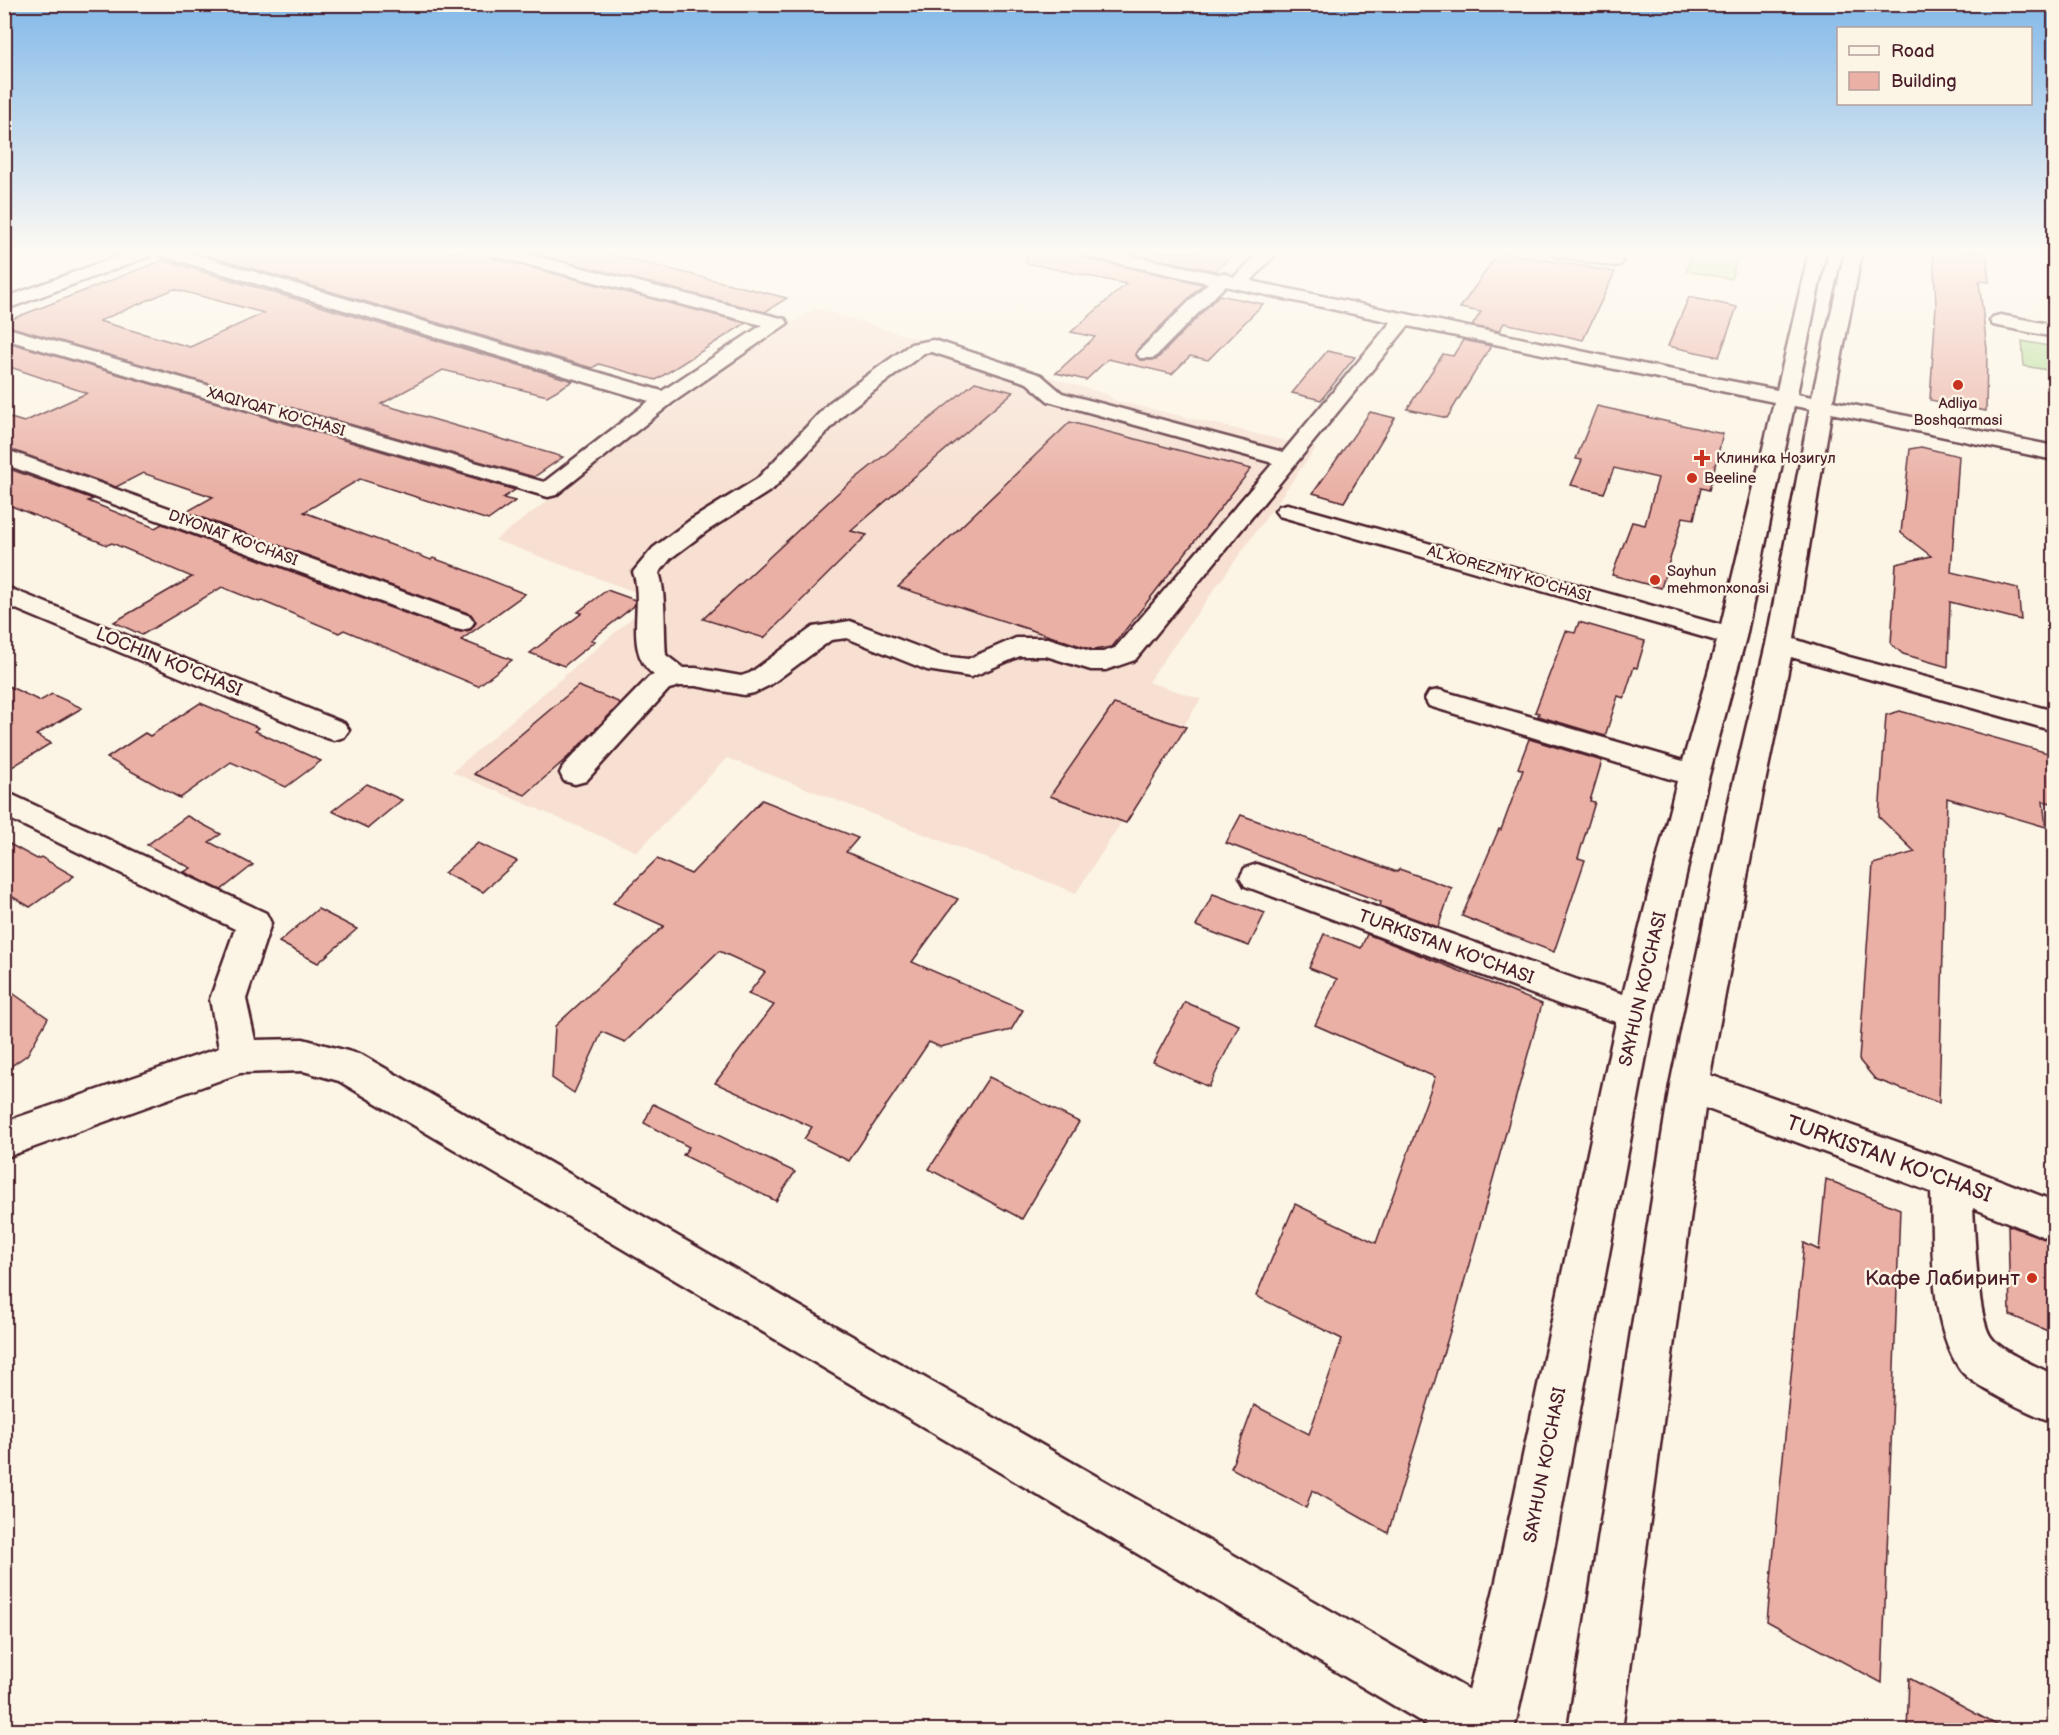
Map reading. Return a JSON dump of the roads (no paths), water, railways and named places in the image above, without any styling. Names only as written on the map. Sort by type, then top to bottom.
[{"type":"street","name":"XAQIYQAT KO'CHASI","points":[[4,333],[548,490],[665,399]]},
{"type":"street","points":[[442,333],[665,399],[762,333]]},
{"type":"street","points":[[1147,354],[1171,333]]},
{"type":"street","points":[[575,773],[659,683],[678,677],[696,677],[744,686],[760,679],[823,633],[850,629],[937,664],[972,668],[1016,648],[1048,647],[1090,661],[1106,661],[1125,654],[1392,333]]},
{"type":"street","points":[[1473,333],[1642,370],[2055,453]]},
{"type":"street","name":"SAYHUN KO'CHASI","points":[[1487,1731],[1524,1569],[1636,1013],[1694,775],[1732,637],[1800,333]]},
{"type":"street","points":[[1595,1731],[1689,1085],[1744,808],[1780,644],[1823,406],[1824,389],[1836,333]]},
{"type":"street","points":[[678,677],[661,667],[652,656],[649,600],[651,585],[646,572],[662,553],[698,526],[765,484],[838,407],[918,348],[933,346],[1034,379],[1055,398],[1288,460]]},
{"type":"street","name":"DIYONAT KO'CHASI","points":[[4,456],[461,622]]},
{"type":"street","name":"AL XOREZMIY KO'CHASI","points":[[1287,511],[1732,637]]},
{"type":"street","name":"LOCHIN KO'CHASI","points":[[4,594],[334,730]]},
{"type":"street","points":[[1780,644],[1839,663],[2055,721]]},
{"type":"street","points":[[1439,699],[1694,775]]},
{"type":"street","points":[[4,802],[254,923],[228,999],[240,1057]]},
{"type":"street","name":"TURKISTAN KO'CHASI","points":[[1257,877],[1574,994],[1636,1013]]},
{"type":"street","points":[[4,1140],[240,1057],[303,1054],[349,1067],[1487,1731]]},
{"type":"street","name":"TURKISTAN KO'CHASI","points":[[1689,1085],[1951,1180],[2055,1221]]},
{"type":"street","points":[[1951,1180],[1962,1322],[1976,1354],[2018,1382],[2055,1398]]},
{"type":"place","name":"Adliya Boshqarmasi","points":[[1958,385]]},
{"type":"place","name":"Клиника Нозигул","points":[[1702,458]]},
{"type":"place","name":"Beeline","points":[[1692,478]]},
{"type":"place","name":"Sayhun mehmonxonasi","points":[[1655,580]]},
{"type":"place","name":"Кафе Лабиринт","points":[[2032,1278]]}]
